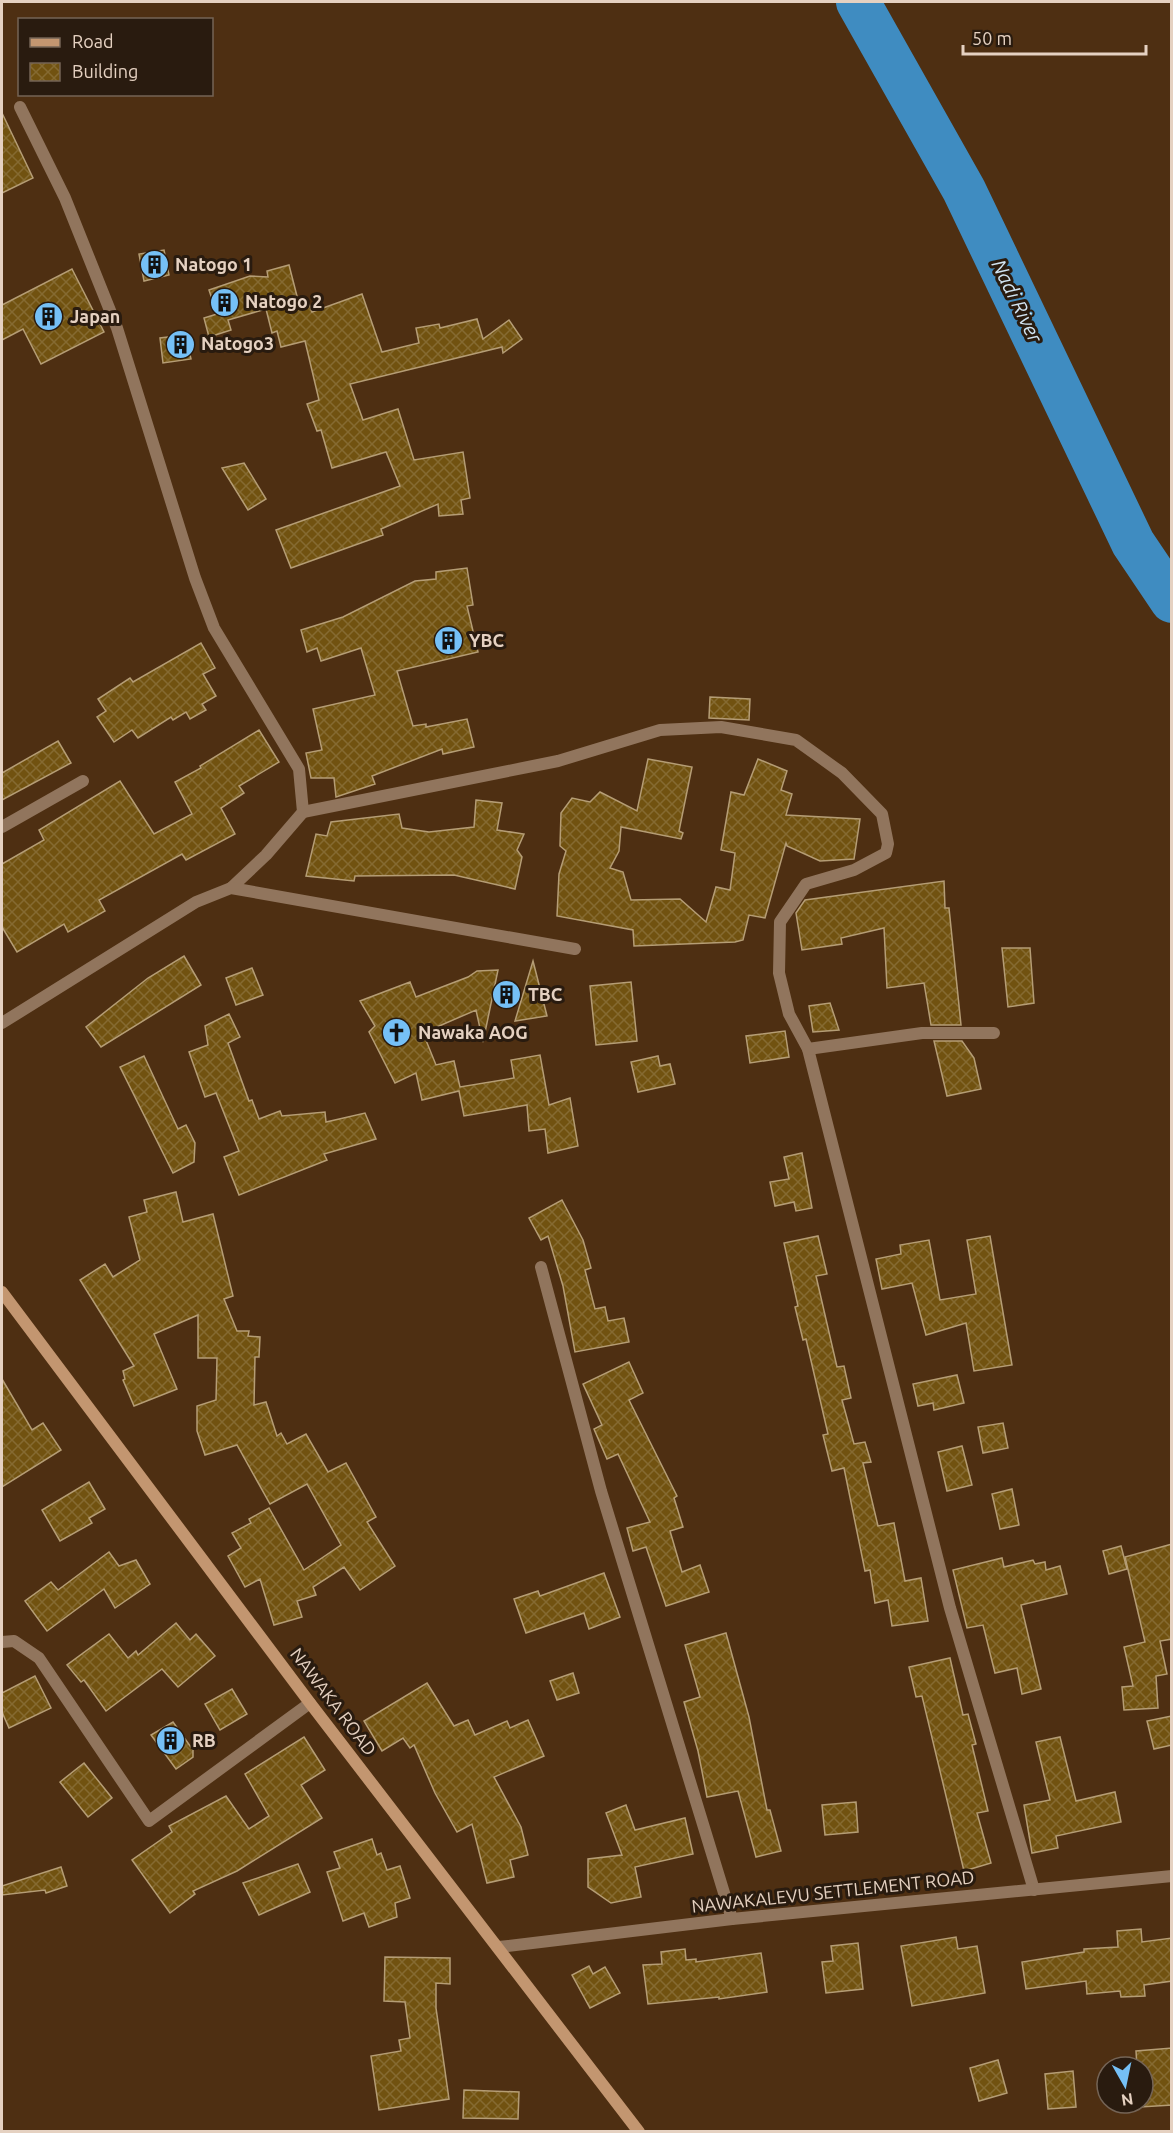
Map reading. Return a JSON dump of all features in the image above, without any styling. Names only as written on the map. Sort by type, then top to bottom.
[{"type":"street","points":[[20,108],[65,198],[117,328],[195,578],[214,628],[299,769],[303,812]]},
{"type":"street","points":[[2,1023],[196,902],[231,888],[266,855],[303,812],[558,761],[660,730],[721,727],[796,740],[842,772],[882,814],[888,844],[886,854],[854,870],[806,884],[780,922],[779,973],[789,1014],[807,1049],[950,1608],[1034,1890]]},
{"type":"street","points":[[2,827],[83,781]]},
{"type":"street","points":[[231,888],[576,949]]},
{"type":"street","points":[[807,1049],[922,1033],[994,1033]]},
{"type":"street","points":[[541,1267],[601,1491],[732,1919]]},
{"type":"street","name":"NAWAKA ROAD","points":[[2,1292],[310,1703],[639,2132]]},
{"type":"street","points":[[2,1642],[14,1641],[39,1658],[149,1821],[310,1703]]},
{"type":"street","name":"NAWAKALEVU SETTLEMENT ROAD","points":[[499,1947],[732,1919],[1172,1876]]},
{"type":"building","points":[[2,113],[33,178],[2,193]]},
{"type":"building","name":"Natogo 1","points":[[164,250],[169,275],[144,281],[139,254]]},
{"type":"building","points":[[289,265],[299,304],[308,301],[312,312],[362,294],[382,352],[419,343],[416,328],[439,324],[440,328],[477,319],[483,339],[509,320],[522,339],[503,353],[502,347],[350,384],[363,420],[398,409],[414,460],[463,452],[470,498],[461,500],[463,514],[439,516],[438,504],[381,529],[383,535],[291,568],[276,530],[400,486],[386,452],[332,468],[321,430],[317,431],[307,404],[319,400],[305,341],[281,347],[277,331],[272,333],[266,309],[228,320],[231,330],[209,337],[204,318],[217,314],[209,290],[250,276],[268,277],[267,271]]},
{"type":"building","name":"Japan","points":[[72,269],[104,332],[41,364],[23,329],[2,340],[2,305]]},
{"type":"building","name":"Natogo3","points":[[185,335],[191,359],[163,363],[160,338]]},
{"type":"building","points":[[244,463],[266,499],[248,510],[222,468]]},
{"type":"building","points":[[467,568],[473,605],[467,606],[478,652],[397,671],[413,726],[426,724],[426,727],[467,719],[474,747],[443,754],[442,749],[372,776],[375,784],[336,797],[334,778],[311,778],[306,753],[322,750],[313,709],[375,695],[361,648],[321,661],[317,648],[307,652],[301,630],[343,617],[415,581],[436,579],[436,572]]},
{"type":"building","points":[[201,643],[215,668],[203,674],[216,696],[202,704],[206,710],[190,719],[186,712],[173,720],[171,717],[138,738],[132,730],[114,742],[97,717],[106,711],[98,699],[130,678],[133,682]]},
{"type":"building","points":[[710,697],[750,699],[749,720],[709,718]]},
{"type":"building","points":[[259,730],[279,762],[239,786],[244,793],[221,808],[235,834],[186,860],[182,854],[99,900],[105,911],[68,932],[64,924],[17,952],[2,927],[2,864],[44,840],[39,830],[120,781],[154,834],[192,814],[175,782]]},
{"type":"building","points":[[58,741],[71,763],[2,800],[2,773]]},
{"type":"building","points":[[648,759],[692,767],[679,831],[683,833],[681,839],[621,827],[619,851],[610,868],[623,872],[631,900],[680,899],[706,922],[716,887],[730,890],[735,853],[721,850],[731,792],[744,795],[758,759],[787,771],[781,790],[792,794],[786,815],[860,819],[854,859],[820,861],[787,846],[786,843],[765,918],[749,915],[743,940],[735,942],[634,946],[633,930],[557,916],[559,874],[566,851],[560,846],[561,813],[572,798],[590,802],[600,792],[637,811]]},
{"type":"building","points":[[476,800],[502,803],[497,830],[524,834],[517,850],[522,857],[515,889],[454,875],[355,876],[354,881],[306,876],[316,834],[327,836],[331,822],[399,814],[402,828],[429,832],[474,827]]},
{"type":"building","points":[[944,881],[945,908],[949,908],[961,1025],[931,1025],[924,983],[887,988],[884,928],[841,938],[842,944],[802,950],[796,913],[805,900]]},
{"type":"building","points":[[1002,948],[1030,948],[1034,1003],[1008,1007]]},
{"type":"building","points":[[184,956],[201,985],[101,1047],[86,1027],[148,978]]},
{"type":"building","points":[[533,961],[547,1016],[515,1021]]},
{"type":"building","points":[[252,968],[263,995],[236,1005],[226,978]]},
{"type":"building","points":[[498,970],[483,1042],[476,1010],[423,1033],[436,1065],[454,1061],[460,1087],[514,1078],[511,1060],[540,1055],[549,1105],[570,1098],[578,1146],[548,1153],[545,1129],[529,1131],[527,1105],[464,1116],[459,1091],[422,1100],[416,1073],[395,1083],[369,1032],[375,1026],[360,1001],[410,982],[416,997],[468,977],[477,971]]},
{"type":"building","name":"TBC","points":[[631,982],[637,1041],[596,1045],[590,986]]},
{"type":"building","points":[[830,1003],[839,1030],[813,1032],[809,1006]]},
{"type":"building","points":[[229,1014],[240,1037],[228,1043],[249,1101],[252,1100],[259,1119],[280,1111],[282,1116],[325,1112],[326,1122],[365,1113],[376,1139],[324,1154],[327,1160],[239,1195],[224,1157],[239,1151],[216,1093],[205,1097],[189,1052],[208,1045],[205,1026]]},
{"type":"building","points":[[785,1031],[789,1057],[750,1063],[746,1036]]},
{"type":"building","points":[[934,1041],[962,1041],[974,1058],[981,1089],[947,1096]]},
{"type":"building","points":[[144,1056],[178,1129],[186,1125],[195,1143],[194,1162],[173,1173],[120,1067]]},
{"type":"building","points":[[658,1056],[660,1066],[670,1064],[675,1084],[638,1092],[631,1062]]},
{"type":"building","points":[[802,1153],[812,1208],[796,1211],[794,1202],[775,1206],[770,1182],[789,1179],[784,1157]]},
{"type":"building","points":[[176,1192],[183,1222],[213,1214],[233,1296],[224,1299],[237,1331],[249,1331],[248,1336],[260,1337],[259,1357],[255,1357],[254,1405],[266,1402],[277,1436],[281,1433],[287,1444],[306,1434],[328,1472],[346,1463],[376,1517],[367,1522],[395,1566],[360,1590],[344,1567],[313,1587],[316,1595],[297,1601],[302,1617],[274,1625],[260,1579],[245,1587],[228,1556],[241,1548],[232,1533],[251,1523],[249,1519],[269,1508],[304,1570],[341,1545],[307,1484],[270,1504],[237,1445],[205,1455],[197,1431],[197,1406],[216,1400],[217,1358],[198,1358],[198,1315],[154,1334],[177,1389],[134,1406],[123,1380],[125,1379],[123,1371],[134,1366],[80,1280],[105,1264],[113,1277],[140,1260],[129,1217],[147,1212],[144,1200]]},
{"type":"building","points":[[562,1200],[583,1240],[591,1268],[585,1270],[595,1309],[605,1307],[608,1321],[624,1318],[629,1342],[575,1352],[563,1286],[548,1236],[541,1240],[529,1218]]},
{"type":"building","points":[[818,1236],[827,1274],[816,1276],[837,1367],[844,1366],[851,1398],[842,1400],[854,1444],[865,1442],[871,1462],[863,1463],[878,1526],[894,1523],[905,1581],[921,1578],[928,1621],[892,1626],[888,1600],[875,1603],[870,1570],[865,1571],[844,1468],[832,1471],[823,1435],[828,1434],[806,1339],[803,1340],[795,1307],[798,1306],[784,1243]]},
{"type":"building","points":[[990,1236],[1012,1365],[974,1371],[966,1323],[926,1335],[912,1283],[882,1289],[876,1259],[901,1254],[900,1245],[929,1240],[940,1300],[976,1294],[967,1240]]},
{"type":"building","points":[[629,1362],[643,1393],[629,1400],[677,1496],[674,1498],[683,1527],[670,1531],[682,1572],[700,1565],[709,1592],[666,1606],[646,1547],[633,1551],[627,1528],[650,1522],[618,1454],[607,1459],[594,1429],[602,1425],[583,1384]]},
{"type":"building","points":[[957,1375],[964,1403],[934,1410],[933,1403],[918,1406],[913,1384]]},
{"type":"building","points":[[2,1379],[32,1430],[43,1423],[61,1450],[2,1487]]},
{"type":"building","points":[[1003,1423],[1008,1448],[983,1453],[978,1427]]},
{"type":"building","points":[[962,1446],[972,1485],[947,1491],[938,1452]]},
{"type":"building","points":[[89,1482],[105,1509],[89,1518],[92,1523],[60,1541],[42,1510]]},
{"type":"building","points":[[1012,1489],[1019,1525],[1000,1529],[992,1494]]},
{"type":"building","points":[[1172,1544],[1172,1639],[1160,1641],[1167,1674],[1156,1676],[1158,1708],[1124,1710],[1122,1687],[1133,1686],[1124,1647],[1145,1642],[1125,1557]]},
{"type":"building","points":[[1121,1546],[1127,1569],[1109,1574],[1103,1551]]},
{"type":"building","points":[[109,1552],[119,1566],[136,1560],[150,1584],[115,1608],[104,1589],[47,1631],[25,1601],[51,1582],[58,1590]]},
{"type":"building","points":[[1002,1558],[1004,1567],[1033,1560],[1035,1564],[1045,1562],[1046,1570],[1060,1566],[1067,1594],[1021,1605],[1041,1689],[1022,1694],[1017,1668],[995,1673],[983,1625],[967,1628],[953,1570]]},
{"type":"building","points":[[604,1573],[620,1617],[589,1629],[584,1613],[526,1633],[514,1599],[538,1591],[540,1596]]},
{"type":"building","points":[[176,1623],[190,1640],[196,1634],[215,1656],[178,1687],[162,1669],[106,1711],[84,1680],[81,1682],[67,1665],[109,1634],[128,1658],[136,1651],[138,1655]]},
{"type":"building","points":[[726,1633],[749,1717],[767,1810],[770,1810],[781,1851],[756,1857],[738,1791],[707,1797],[698,1751],[684,1702],[700,1697],[685,1645]]},
{"type":"building","points":[[950,1658],[963,1715],[968,1714],[976,1744],[972,1745],[988,1811],[977,1813],[991,1863],[964,1871],[922,1696],[916,1697],[909,1667]]},
{"type":"building","points":[[573,1673],[579,1693],[557,1700],[550,1681]]},
{"type":"building","points":[[35,1676],[51,1708],[9,1728],[2,1712],[2,1693]]},
{"type":"building","points":[[427,1683],[454,1726],[468,1720],[475,1735],[507,1721],[510,1728],[528,1720],[544,1756],[494,1777],[521,1827],[528,1855],[510,1860],[514,1877],[487,1883],[472,1824],[457,1832],[435,1793],[414,1745],[410,1748],[403,1738],[382,1751],[364,1721]]},
{"type":"building","points":[[232,1689],[247,1714],[220,1730],[205,1704]]},
{"type":"building","points":[[1172,1716],[1172,1745],[1154,1749],[1147,1721]]},
{"type":"building","name":"RB","points":[[173,1722],[193,1750],[193,1757],[176,1769],[151,1735]]},
{"type":"building","points":[[304,1737],[325,1770],[301,1785],[322,1818],[237,1871],[193,1891],[195,1894],[170,1913],[132,1860],[172,1832],[169,1826],[226,1796],[249,1829],[269,1816],[245,1774]]},
{"type":"building","points":[[1060,1737],[1076,1801],[1115,1792],[1121,1822],[1056,1836],[1058,1848],[1032,1853],[1024,1805],[1050,1800],[1036,1742]]},
{"type":"building","points":[[84,1763],[112,1798],[88,1817],[60,1782]]},
{"type":"building","points":[[856,1802],[858,1832],[825,1835],[822,1805]]},
{"type":"building","points":[[626,1805],[635,1830],[685,1818],[693,1854],[635,1867],[641,1897],[611,1903],[588,1887],[588,1859],[622,1855],[606,1813]]},
{"type":"building","points":[[372,1839],[377,1855],[381,1853],[387,1870],[400,1866],[410,1898],[395,1903],[397,1917],[369,1927],[364,1913],[343,1921],[327,1872],[340,1868],[334,1852]]},
{"type":"building","points":[[298,1864],[310,1892],[259,1915],[243,1883]]},
{"type":"building","points":[[61,1867],[67,1886],[46,1893],[45,1890],[2,1895],[2,1886]]},
{"type":"building","points":[[1141,1929],[1142,1942],[1172,1938],[1172,1981],[1144,1985],[1145,1996],[1121,1997],[1120,1991],[1087,1994],[1086,1981],[1026,1989],[1022,1962],[1084,1952],[1084,1949],[1118,1947],[1117,1931]]},
{"type":"building","points":[[956,1937],[958,1949],[977,1946],[985,1993],[912,2006],[901,1946]]},
{"type":"building","points":[[858,1943],[863,1989],[826,1993],[822,1962],[833,1961],[831,1946]]},
{"type":"building","points":[[685,1949],[686,1960],[696,1959],[696,1962],[761,1953],[767,1992],[719,1999],[719,1997],[648,2004],[643,1965],[662,1964],[661,1952]]},
{"type":"building","points":[[385,1957],[450,1958],[450,1984],[436,1983],[436,2008],[449,2099],[379,2110],[371,2056],[401,2051],[399,2040],[410,2038],[405,2002],[384,2001]]},
{"type":"building","points":[[589,1966],[593,1974],[605,1967],[620,1993],[590,2008],[572,1975]]},
{"type":"building","points":[[1172,2048],[1172,2105],[1155,2106],[1155,2055],[1136,2055],[1136,2051]]},
{"type":"building","points":[[998,2060],[1007,2093],[979,2101],[970,2068]]},
{"type":"building","points":[[1073,2071],[1076,2107],[1048,2109],[1045,2074]]},
{"type":"building","points":[[464,2090],[519,2092],[518,2119],[463,2118]]},
{"type":"waterway","name":"Nadi River","points":[[858,2],[964,190],[1133,543],[1172,601]]},
{"type":"place","name":"Natogo 1","points":[[154,265]]},
{"type":"place","name":"Natogo 2","points":[[224,302]]},
{"type":"place","name":"Japan","points":[[49,317]]},
{"type":"place","name":"Natogo3","points":[[180,344]]},
{"type":"place","name":"YBC","points":[[448,641]]},
{"type":"place","name":"TBC","points":[[507,995]]},
{"type":"place","name":"Nawaka AOG","points":[[397,1033]]},
{"type":"place","name":"RB","points":[[171,1741]]}]
